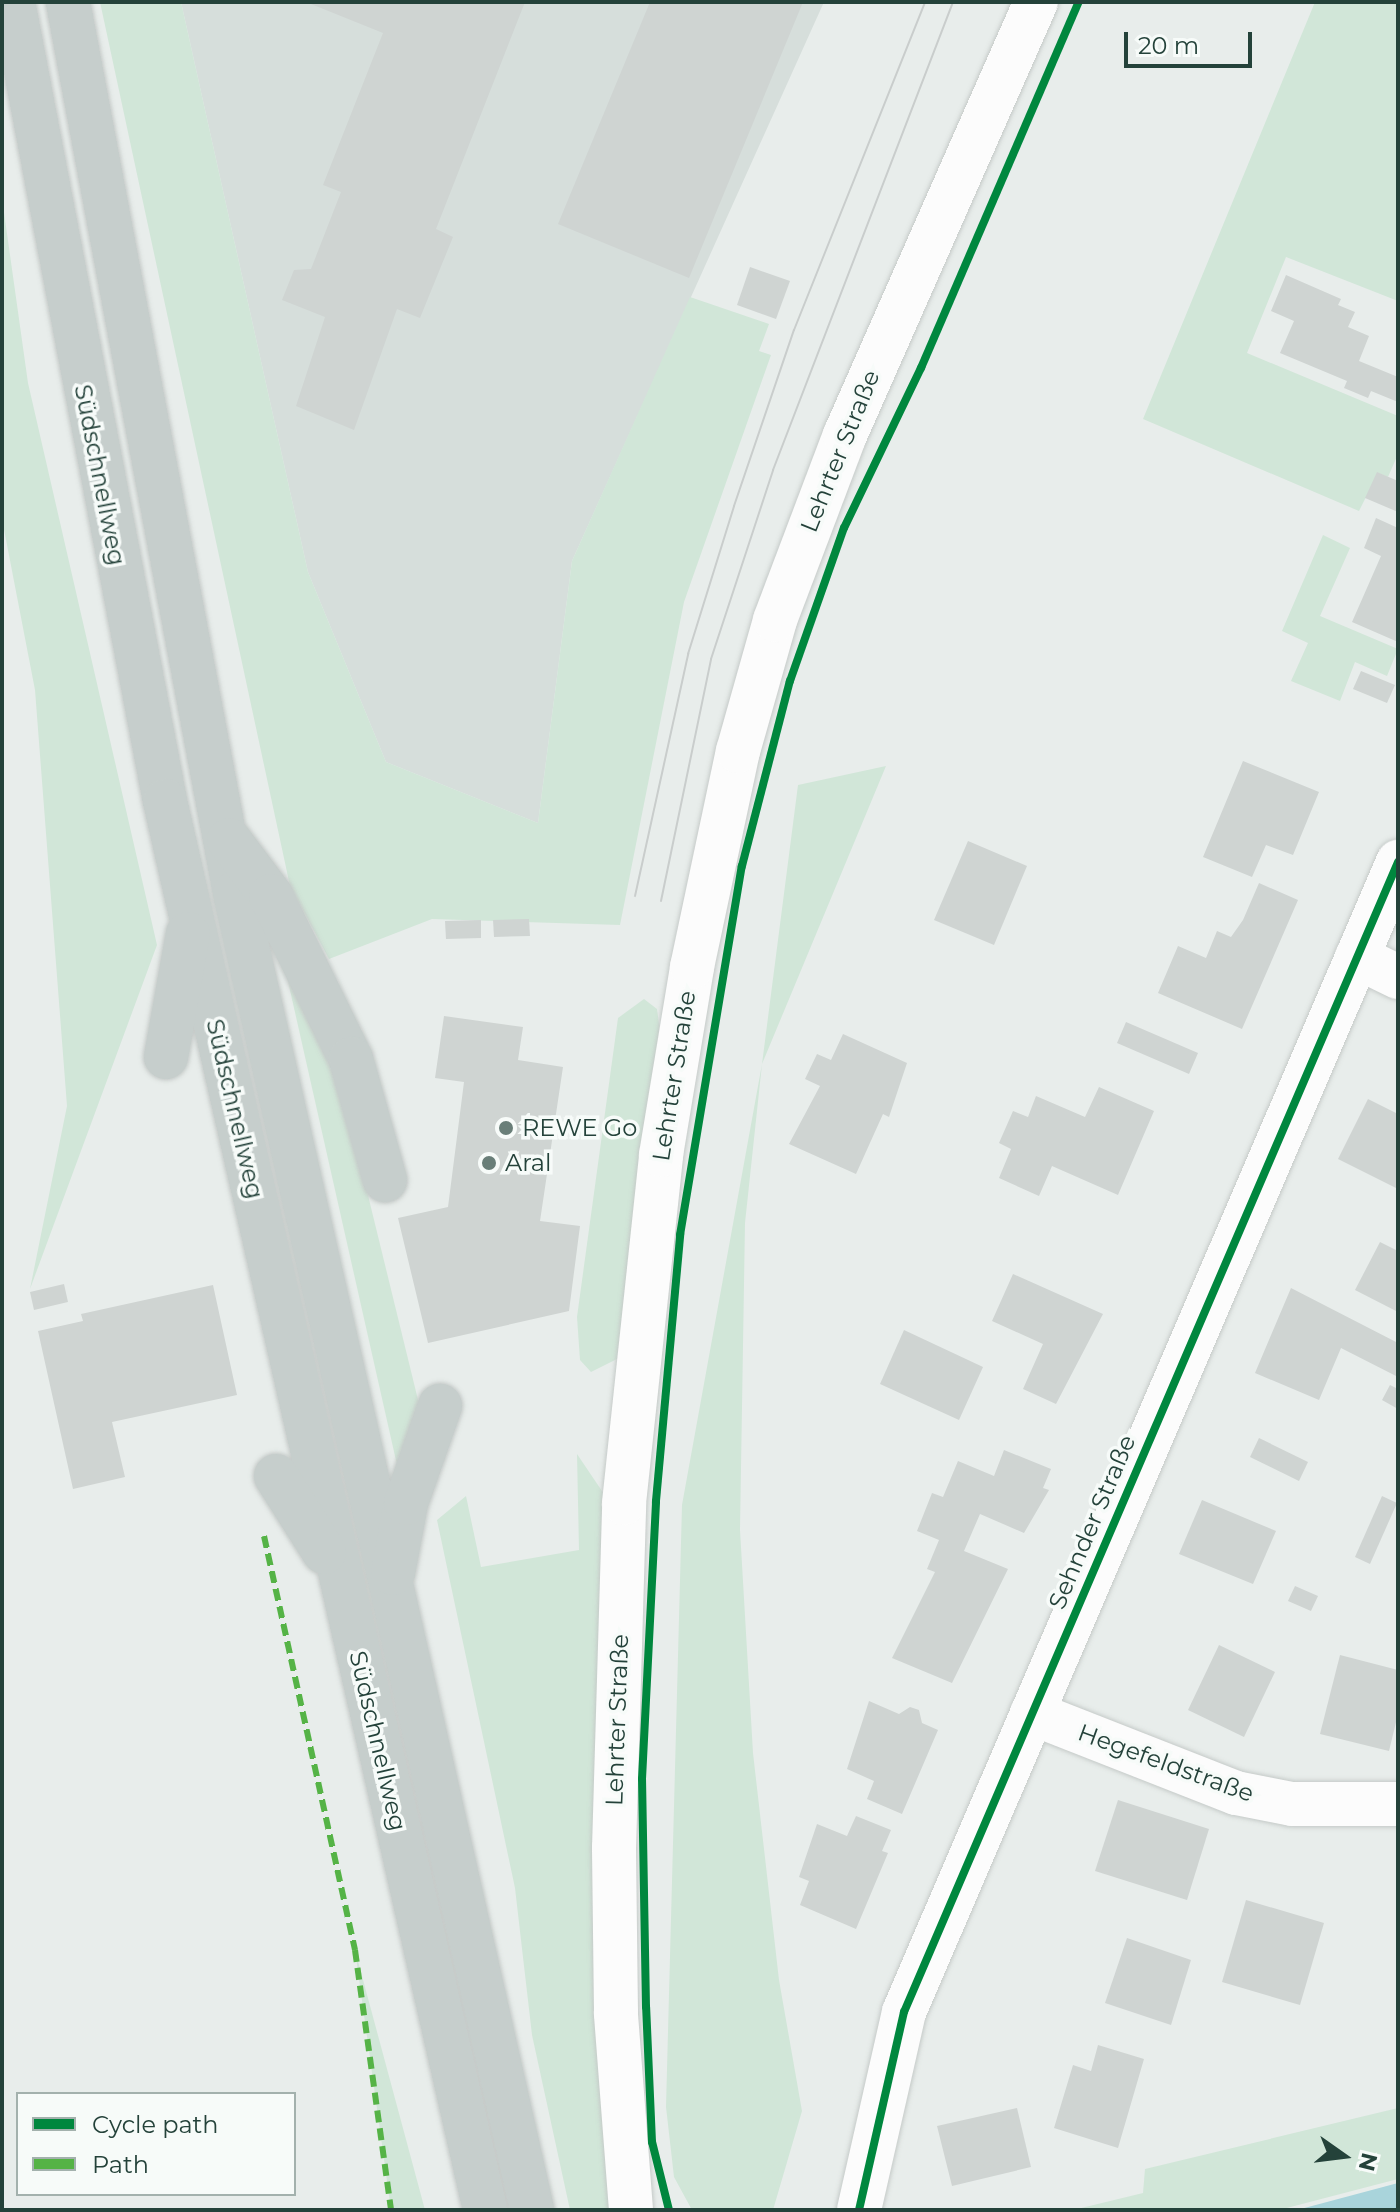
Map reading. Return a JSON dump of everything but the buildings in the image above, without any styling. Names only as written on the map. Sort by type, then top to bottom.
[{"type":"highway","name":"Südschnellweg","points":[[13,2],[78,362],[192,916],[485,2210]]},
{"type":"highway","name":"Südschnellweg","points":[[68,2],[223,832],[389,1592],[532,2210]]},
{"type":"highway","points":[[223,832],[271,896],[351,1059],[385,1180]]},
{"type":"highway","points":[[166,1057],[192,916]]},
{"type":"highway","points":[[389,1592],[406,1503],[440,1406]]},
{"type":"highway","points":[[276,1476],[341,1580]]},
{"type":"main road","name":"Lehrter Straße","points":[[631,2210],[616,2013],[614,1848],[624,1503],[661,1155],[692,967],[738,751],[775,620],[845,435],[1036,2]]},
{"type":"main road","name":"Sehnder Straße","points":[[859,2210],[904,2012],[1398,862]]},
{"type":"main road","points":[[1357,957],[1398,977]]},
{"type":"main road","name":"Hegefeldstraße","points":[[1032,1713],[1236,1793],[1292,1804],[1398,1804]]},
{"type":"shaded area","points":[[181,2],[824,2],[572,561],[538,823],[386,762],[308,572]]},
{"type":"green space","points":[[100,2],[181,2],[308,572],[386,762],[538,823],[572,561],[690,297],[769,324],[759,351],[771,355],[684,602],[620,925],[432,919],[329,959],[290,886]]},
{"type":"green space","points":[[1315,2],[1398,2],[1398,301],[1286,257],[1247,353],[1398,416],[1398,454],[1388,477],[1378,473],[1359,511],[1143,419]]},
{"type":"green space","points":[[2,198],[28,383],[157,945],[30,1289],[67,1106],[35,690],[2,519]]},
{"type":"green space","points":[[1323,535],[1350,548],[1320,616],[1398,649],[1387,676],[1355,662],[1340,701],[1291,681],[1308,643],[1282,631]]},
{"type":"green space","points":[[886,766],[762,1064],[798,785]]},
{"type":"green space","points":[[285,968],[332,1048],[420,1408],[404,1496]]},
{"type":"green space","points":[[644,999],[657,1009],[660,1031],[617,1359],[591,1372],[580,1360],[577,1317],[618,1018]]},
{"type":"green space","points":[[762,1064],[745,1223],[740,1530],[753,1753],[779,1980],[802,2111],[773,2210],[692,2210],[674,2177],[666,2107],[682,1505]]},
{"type":"green space","points":[[577,1454],[604,1494],[594,1822],[611,2210],[570,2210],[532,2035],[515,1888],[437,1520],[466,1496],[481,1567],[579,1550]]},
{"type":"green space","points":[[355,1950],[425,2210],[391,2210]]},
{"type":"green space","points":[[1398,2108],[1398,2179],[1279,2210],[1073,2210],[1143,2193],[1145,2169]]},
{"type":"water","points":[[1398,2183],[1398,2210],[1297,2210]]},
{"type":"tram line","points":[[635,896],[688,654],[734,506],[794,330],[925,2]]},
{"type":"tram line","points":[[661,901],[711,659],[773,470],[953,2]]},
{"type":"marked path","points":[[264,1536],[355,1950],[391,2210]]},
{"type":"cycle path","points":[[669,2210],[652,2142],[646,2007],[642,1779],[656,1501],[680,1235],[742,866],[790,681],[844,528],[921,368],[1079,2]]},
{"type":"cycle path","points":[[859,2210],[904,2012],[1398,862]]},
{"type":"place","name":"REWE Go","points":[[506,1128]]},
{"type":"place","name":"Aral","points":[[489,1163]]}]
